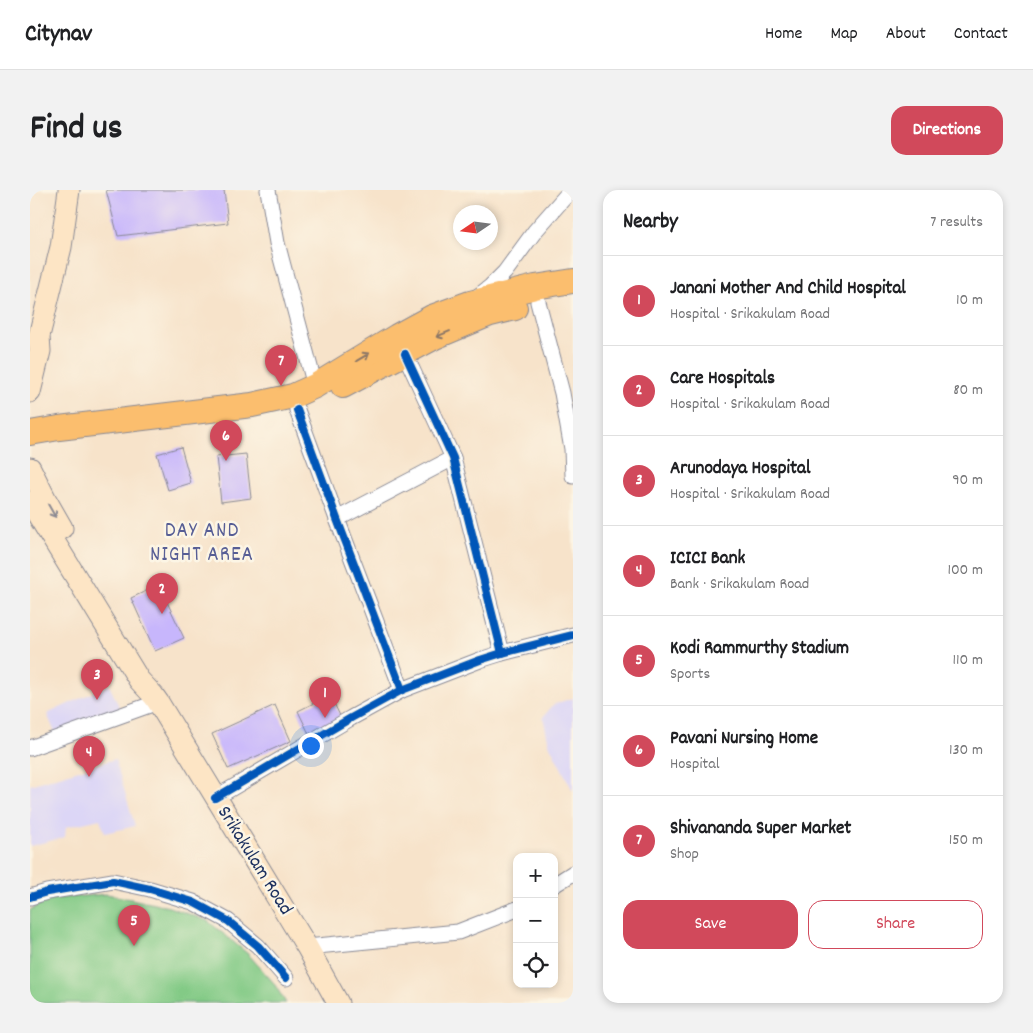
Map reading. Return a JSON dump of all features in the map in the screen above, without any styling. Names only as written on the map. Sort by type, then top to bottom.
[{"type":"main road","points":[[30,392],[40,352],[35,343],[61,247],[69,190]]},
{"type":"main road","points":[[30,433],[252,405],[293,396],[315,386],[425,321],[470,312],[535,288],[573,281]]},
{"type":"main road","points":[[30,447],[122,434],[265,419],[297,410],[405,354],[435,337],[470,312],[490,314],[538,302],[573,296]]},
{"type":"main road","name":"Srikakulam Road","points":[[30,468],[46,500],[146,674],[155,698],[307,948],[338,1003]]},
{"type":"main road","name":"Srikakulam Road","points":[[30,502],[139,680],[155,698]]},
{"type":"street","points":[[268,190],[277,243],[315,386]]},
{"type":"street","points":[[470,312],[505,272],[535,231],[571,190]]},
{"type":"street","points":[[538,302],[564,401],[572,448],[573,476]]},
{"type":"street","points":[[405,354],[453,458],[502,652]]},
{"type":"street","points":[[297,410],[402,690]]},
{"type":"street","points":[[337,519],[453,458]]},
{"type":"street","points":[[215,798],[402,690],[502,652],[573,635]]},
{"type":"street","points":[[30,748],[155,698]]},
{"type":"street","points":[[558,882],[573,873]]},
{"type":"street","points":[[30,897],[47,892],[113,881],[184,899],[228,921],[258,946],[286,978]]},
{"type":"street","points":[[307,948],[458,932],[513,910]]},
{"type":"shaded area","points":[[109,685],[124,717],[56,735],[47,714]]},
{"type":"shaded area","points":[[573,698],[573,791],[549,744],[543,717],[554,704]]},
{"type":"shaded area","points":[[115,759],[135,826],[105,833],[100,819],[66,827],[65,837],[30,846],[30,785]]},
{"type":"green space","points":[[107,894],[169,907],[208,921],[248,954],[273,982],[286,1003],[30,1003],[30,910],[48,899]]},
{"type":"building","points":[[106,190],[224,190],[228,223],[118,236]]},
{"type":"building","points":[[181,447],[191,483],[168,490],[157,454]]},
{"type":"building","points":[[246,454],[251,498],[221,502],[216,457]]},
{"type":"building","points":[[159,585],[184,638],[155,651],[131,598]]},
{"type":"building","points":[[330,695],[343,722],[311,738],[298,711]]},
{"type":"building","points":[[275,705],[291,741],[228,769],[212,734]]},
{"type":"cycle path","points":[[405,354],[453,458],[502,653]]},
{"type":"cycle path","points":[[297,410],[402,690]]},
{"type":"cycle path","points":[[215,798],[402,690],[480,660],[573,635]]},
{"type":"cycle path","points":[[30,897],[47,892],[113,881],[150,889],[193,902],[228,921],[258,946],[286,978]]},
{"type":"place","name":"Shivananda Super Market","points":[[281,386]]},
{"type":"place","name":"Pavani Nursing Home","points":[[226,461]]},
{"type":"place","name":"Care Hospitals","points":[[162,614]]},
{"type":"place","name":"Arunodaya Hospital","points":[[97,700]]},
{"type":"place","name":"Janani Mother And Child Hospital","points":[[325,718]]},
{"type":"place","name":"ICICI Bank","points":[[89,777]]},
{"type":"place","name":"Kodi Rammurthy Stadium","points":[[134,946]]},
{"type":"district","name":"DAY AND NIGHT AREA","points":[[202,544]]}]
